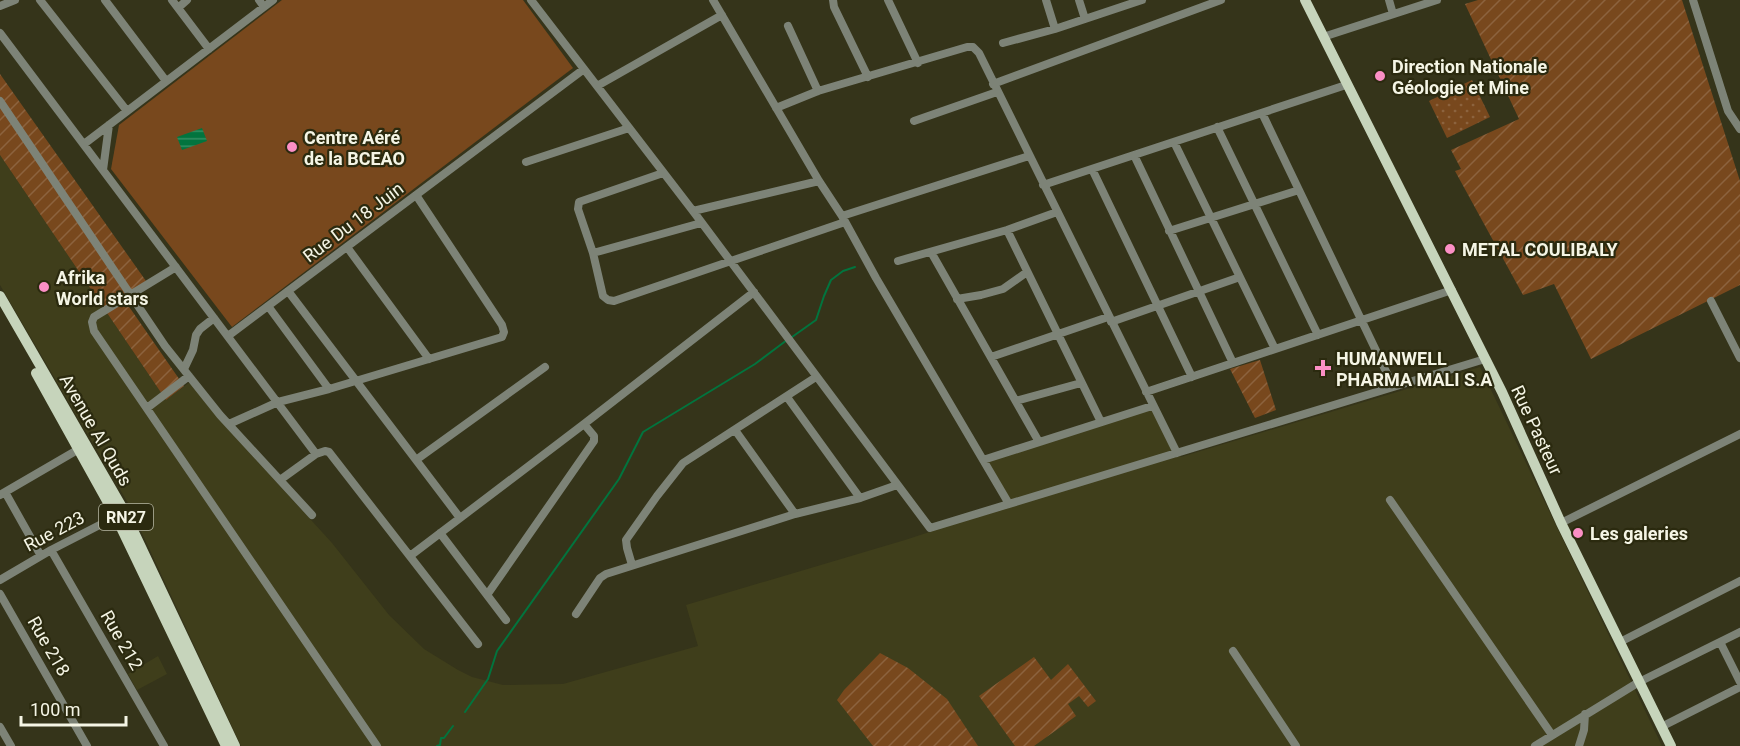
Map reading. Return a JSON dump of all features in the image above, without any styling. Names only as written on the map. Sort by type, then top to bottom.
[{"type":"main road","name":"Rue Pasteur","points":[[1305,0],[1346,85],[1452,290],[1502,392],[1561,523],[1671,746]]},
{"type":"main road","name":"Avenue Al Quds","points":[[0,296],[120,514],[228,744]]},
{"type":"main road","name":"Avenue Al Quds","points":[[0,310],[79,449],[120,514]]},
{"type":"street","points":[[0,6],[15,0]]},
{"type":"street","points":[[40,0],[127,111]]},
{"type":"street","points":[[105,0],[166,81]]},
{"type":"street","points":[[172,0],[209,49]]},
{"type":"street","points":[[178,8],[187,0]]},
{"type":"street","points":[[84,144],[209,49],[261,4],[273,0]]},
{"type":"street","points":[[531,0],[783,330],[792,346],[930,528],[1485,359]]},
{"type":"street","points":[[713,0],[819,181],[844,219],[1009,504]]},
{"type":"street","points":[[833,0],[834,7],[868,76]]},
{"type":"street","points":[[888,0],[918,63]]},
{"type":"street","points":[[1046,0],[1055,29]]},
{"type":"street","points":[[1079,0],[1085,19]]},
{"type":"street","points":[[1003,43],[1055,29],[1142,0]]},
{"type":"street","points":[[914,121],[1206,2],[1221,0]]},
{"type":"street","points":[[1389,0],[1394,14]]},
{"type":"street","points":[[1323,37],[1437,0]]},
{"type":"street","points":[[1693,0],[1728,111],[1740,129]]},
{"type":"street","points":[[597,86],[722,15]]},
{"type":"street","points":[[788,26],[818,92]]},
{"type":"street","points":[[0,33],[316,454]]},
{"type":"street","points":[[776,108],[868,76],[973,47],[979,53],[1177,453]]},
{"type":"street","name":"Rue Du 18 Juin","points":[[228,336],[584,69]]},
{"type":"street","points":[[1043,185],[1346,85]]},
{"type":"street","points":[[0,101],[3,113],[165,346],[229,424],[312,515]]},
{"type":"street","points":[[1262,113],[1393,386]]},
{"type":"street","points":[[103,170],[109,125]]},
{"type":"street","points":[[525,162],[629,128]]},
{"type":"street","points":[[1217,128],[1318,335]]},
{"type":"street","points":[[1174,142],[1275,349]]},
{"type":"street","points":[[1134,155],[1233,363]]},
{"type":"street","points":[[663,173],[579,202],[578,209],[593,253],[603,296],[608,300],[614,302],[731,262],[844,219],[1029,156]]},
{"type":"street","points":[[1092,169],[1192,377]]},
{"type":"street","points":[[693,212],[819,181]]},
{"type":"street","points":[[1169,231],[1299,190]]},
{"type":"street","points":[[229,424],[278,402],[502,337],[504,332],[502,325],[416,195]]},
{"type":"street","points":[[898,261],[1007,230],[1057,212]]},
{"type":"street","points":[[593,253],[701,223]]},
{"type":"street","points":[[1007,230],[1101,422]]},
{"type":"street","points":[[347,246],[429,359]]},
{"type":"street","points":[[932,252],[1039,442]]},
{"type":"street","points":[[176,267],[94,317],[92,322],[94,331],[377,746]]},
{"type":"street","points":[[957,299],[1003,289],[1027,272]]},
{"type":"street","points":[[991,357],[1240,278]]},
{"type":"street","points":[[1146,392],[1452,290]]},
{"type":"street","points":[[288,291],[460,518]]},
{"type":"street","points":[[410,556],[754,292]]},
{"type":"street","points":[[1711,301],[1740,358]]},
{"type":"street","points":[[268,306],[329,389]]},
{"type":"street","points":[[147,408],[187,373],[196,335],[214,318]]},
{"type":"street","points":[[416,460],[545,367]]},
{"type":"street","points":[[632,565],[626,540],[683,464],[816,377]]},
{"type":"street","points":[[1016,401],[1081,382]]},
{"type":"street","points":[[787,397],[860,498]]},
{"type":"street","points":[[982,460],[1152,406]]},
{"type":"street","points":[[486,595],[594,441],[594,436],[584,424]]},
{"type":"street","points":[[735,430],[795,514]]},
{"type":"street","points":[[1561,523],[1740,434]]},
{"type":"street","points":[[41,556],[2,493],[79,449]]},
{"type":"street","points":[[280,480],[316,454],[325,450],[329,452],[478,644]]},
{"type":"street","points":[[576,614],[600,578],[606,574],[795,514],[860,498],[897,485]]},
{"type":"street","points":[[1390,500],[1552,735]]},
{"type":"street","name":"Rue 223","points":[[0,579],[120,514]]},
{"type":"street","points":[[440,533],[506,620]]},
{"type":"street","name":"Rue 212","points":[[51,550],[164,746]]},
{"type":"street","points":[[1620,642],[1740,581]]},
{"type":"street","name":"Rue 218","points":[[0,594],[87,746]]},
{"type":"street","points":[[1535,746],[1639,682],[1740,632]]},
{"type":"street","points":[[1720,642],[1740,682]]},
{"type":"street","points":[[1233,651],[1296,746]]},
{"type":"street","points":[[1661,727],[1740,687]]},
{"type":"street","points":[[1579,746],[1584,730],[1585,714]]},
{"type":"street","points":[[0,727],[11,746]]},
{"type":"shaded area","name":"Centre Aéré de la BCEAO","points":[[282,0],[523,0],[573,68],[232,327],[111,169],[119,125]]},
{"type":"shaded area","points":[[1478,0],[1682,0],[1740,181],[1740,285],[1591,359],[1554,284],[1523,295],[1455,171],[1461,169],[1451,150],[1519,119],[1465,4]]},
{"type":"shaded area","points":[[0,74],[146,281],[123,298],[184,386],[166,400],[0,155]]},
{"type":"shaded area","points":[[1472,80],[1490,117],[1447,138],[1429,101]]},
{"type":"shaded area","points":[[202,128],[207,141],[182,150],[177,137]]},
{"type":"shaded area","points":[[0,155],[166,400],[190,382],[218,418],[332,543],[389,615],[424,649],[472,677],[503,685],[563,684],[698,646],[686,605],[905,540],[1009,506],[981,460],[1155,406],[1181,457],[1480,367],[1662,746],[241,746],[128,503],[0,285]]},
{"type":"shaded area","points":[[1260,360],[1276,410],[1255,418],[1230,369]]},
{"type":"shaded area","points":[[880,653],[908,668],[947,699],[978,746],[873,746],[837,700]]},
{"type":"shaded area","points":[[158,656],[167,674],[137,690],[128,674]]},
{"type":"shaded area","points":[[1034,657],[1051,680],[1068,664],[1096,701],[1088,707],[1079,696],[1068,704],[1076,716],[1034,746],[1015,746],[979,696]]},
{"type":"waterway","points":[[792,337],[816,320],[831,280],[843,271],[855,267]]},
{"type":"waterway","points":[[465,712],[488,679],[497,651],[619,479],[643,432],[755,364],[787,340]]},
{"type":"waterway","points":[[437,746],[440,745],[441,738],[444,738],[453,726]]},
{"type":"place","name":"Direction Nationale Géologie et Mine","points":[[1380,76]]},
{"type":"place","name":"Centre Aéré de la BCEAO","points":[[292,147]]},
{"type":"place","name":"METAL COULIBALY","points":[[1450,249]]},
{"type":"place","name":"Afrika World stars","points":[[44,287]]},
{"type":"place","name":"HUMANWELL PHARMA MALI S.A","points":[[1323,368]]},
{"type":"place","name":"Les galeries","points":[[1578,533]]}]
